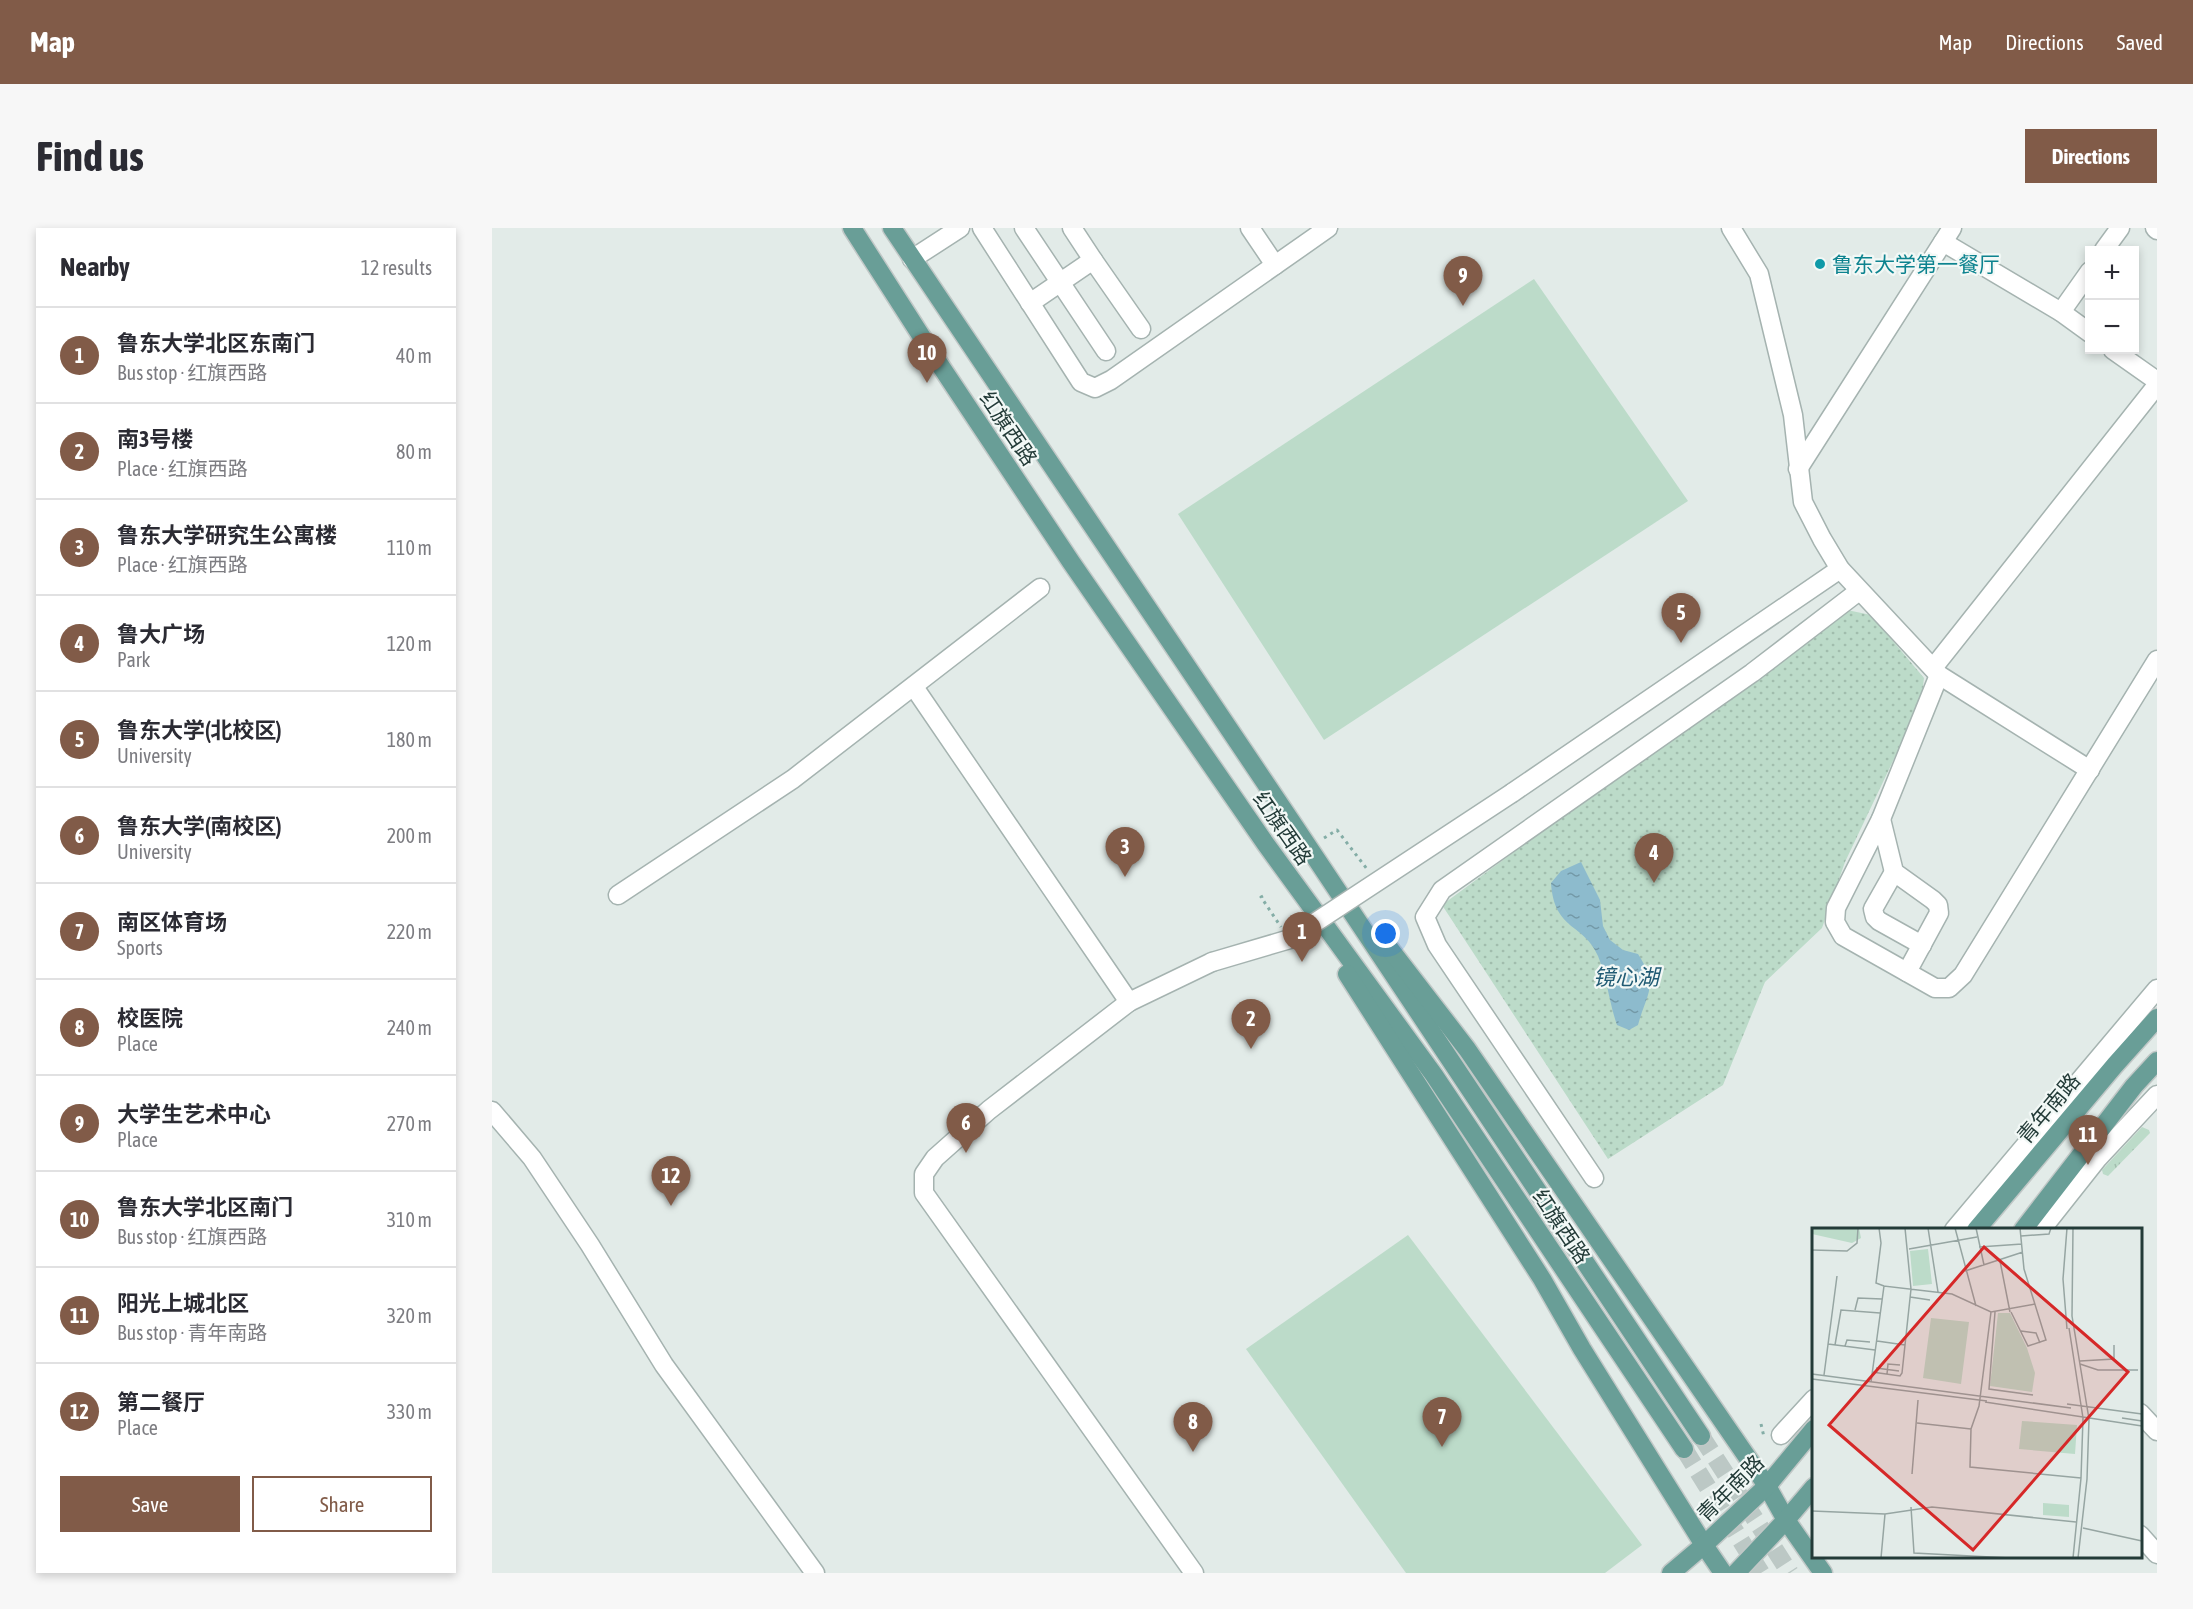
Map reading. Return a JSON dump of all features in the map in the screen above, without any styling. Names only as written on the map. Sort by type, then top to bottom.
[{"type":"main road","name":"红旗西路","points":[[852,228],[940,366],[1071,562],[1265,843],[1434,1075],[1684,1449]]},
{"type":"main road","name":"红旗西路","points":[[892,228],[1701,1436]]},
{"type":"main road","points":[[1295,827],[1467,1049],[1767,1486],[1792,1513],[1812,1552]]},
{"type":"main road","points":[[1265,843],[1415,1083],[1542,1279],[1582,1349],[1723,1573]]},
{"type":"main road","name":"青年南路","points":[[1978,1228],[2157,1018]]},
{"type":"main road","points":[[2025,1228],[2134,1086],[2157,1061]]},
{"type":"main road","name":"青年南路","points":[[1671,1573],[1767,1486],[1812,1431]]},
{"type":"main road","points":[[1736,1573],[1812,1489]]},
{"type":"main road","points":[[1815,1558],[1823,1573]]},
{"type":"street","points":[[912,260],[960,228]]},
{"type":"street","points":[[981,228],[1081,382],[1095,388],[1111,380],[1328,228]]},
{"type":"street","points":[[1024,228],[1106,351]]},
{"type":"street","points":[[1072,228],[1141,329]]},
{"type":"street","points":[[1250,228],[1275,265]]},
{"type":"street","points":[[1731,228],[1759,274],[1793,415],[1803,502],[1840,569],[1936,671],[2090,770]]},
{"type":"street","points":[[2107,246],[2120,228]]},
{"type":"street","points":[[1798,469],[1948,235],[2085,329]]},
{"type":"street","points":[[1030,303],[1093,260]]},
{"type":"street","points":[[2061,312],[2085,278]]},
{"type":"street","points":[[2118,354],[2157,383],[1936,671],[1881,819],[1836,908],[1835,922],[1843,936],[1935,988],[1949,988],[1963,975],[2157,660]]},
{"type":"street","points":[[1194,1573],[924,1194],[924,1174],[934,1158],[989,1110],[1129,1002],[1212,962],[1290,939],[1512,793],[1840,569]]},
{"type":"street","points":[[618,895],[793,778],[1040,588]]},
{"type":"street","points":[[1594,1178],[1437,945],[1425,917],[1442,890],[1742,679],[1859,591]]},
{"type":"street","points":[[914,687],[1129,1002]]},
{"type":"street","points":[[1881,819],[1894,872],[1938,905],[1939,913],[1908,972]]},
{"type":"street","points":[[1894,872],[1873,909],[1875,917],[1922,945]]},
{"type":"street","points":[[1956,1228],[2157,989]]},
{"type":"street","points":[[2043,1228],[2098,1158],[2157,1095]]},
{"type":"street","points":[[492,1111],[532,1158],[590,1245],[664,1365],[815,1573]]},
{"type":"street","points":[[1773,1439],[1812,1401]]},
{"type":"street","points":[[2142,1415],[2157,1431]]},
{"type":"street","points":[[1792,1513],[1812,1497]]},
{"type":"street","points":[[2142,1537],[2157,1554]]},
{"type":"path","points":[[1324,838],[1337,830],[1371,874]]},
{"type":"path","points":[[1263,896],[1261,897],[1285,933]]},
{"type":"path","points":[[1761,1424],[1773,1439]]},
{"type":"green space","points":[[1534,279],[1688,501],[1324,740],[1178,514]]},
{"type":"green space","points":[[1847,610],[1871,615],[1924,678],[1922,695],[1845,862],[1822,928],[1765,982],[1723,1085],[1608,1159],[1442,905],[1833,616]]},
{"type":"green space","points":[[2142,1127],[2150,1133],[2108,1176],[2103,1174],[2102,1170]]},
{"type":"green space","points":[[1408,1235],[1642,1545],[1605,1573],[1406,1573],[1246,1349]]},
{"type":"water","name":"镜心湖","points":[[1581,862],[1600,900],[1603,926],[1610,940],[1623,950],[1638,954],[1648,974],[1649,990],[1638,1025],[1629,1030],[1617,1025],[1601,964],[1592,945],[1563,918],[1553,899],[1551,883],[1561,871]]},
{"type":"tunnel","points":[[1701,1436],[1790,1573]]},
{"type":"tunnel","points":[[1684,1449],[1761,1573]]},
{"type":"place","name":"鲁东大学第一餐厅","points":[[1820,264]]},
{"type":"place","name":"大学生艺术中心","points":[[1463,306]]},
{"type":"place","name":"鲁东大学北区南门","points":[[927,383]]},
{"type":"place","name":"鲁东大学(北校区)","points":[[1681,643]]},
{"type":"place","name":"鲁东大学研究生公寓楼","points":[[1125,877]]},
{"type":"place","name":"鲁大广场","points":[[1654,883]]},
{"type":"place","name":"鲁东大学北区东南门","points":[[1302,962]]},
{"type":"place","name":"南3号楼","points":[[1251,1049]]},
{"type":"place","name":"鲁东大学(南校区)","points":[[966,1153]]},
{"type":"place","name":"阳光上城北区","points":[[2088,1165]]},
{"type":"place","name":"第二餐厅","points":[[671,1206]]},
{"type":"place","name":"南区体育场","points":[[1442,1447]]},
{"type":"place","name":"校医院","points":[[1193,1452]]}]
